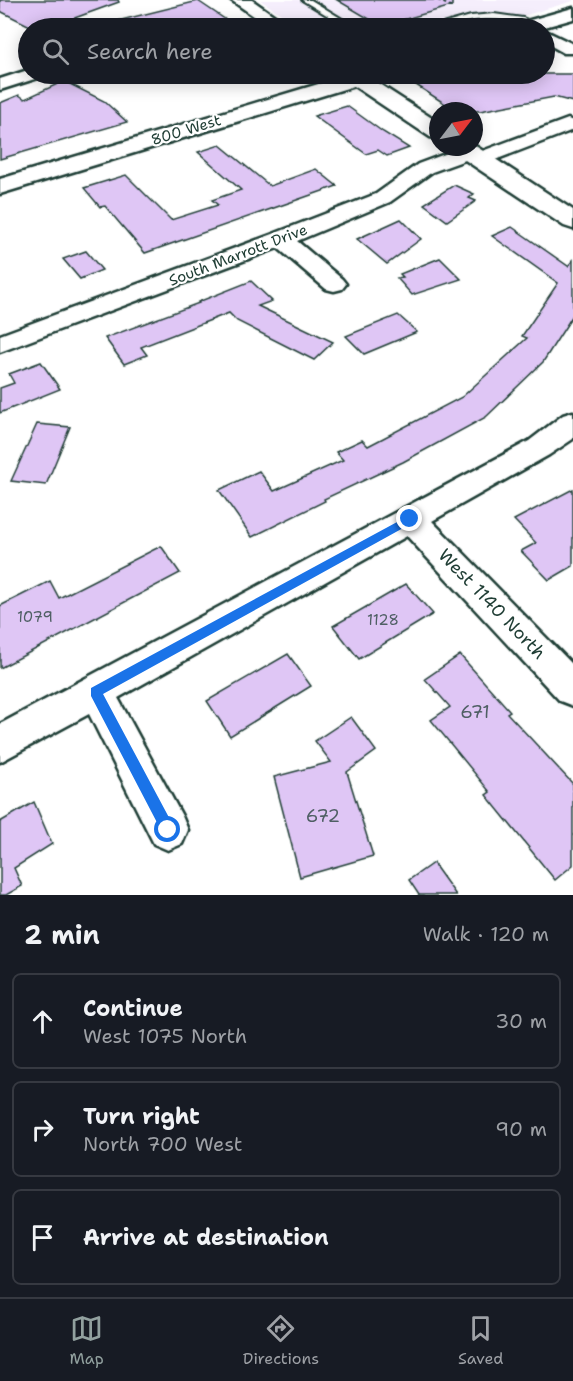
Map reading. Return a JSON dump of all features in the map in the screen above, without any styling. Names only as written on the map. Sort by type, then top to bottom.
[{"type":"street","points":[[240,0],[268,18]]},
{"type":"street","points":[[555,20],[573,13]]},
{"type":"street","points":[[555,41],[570,49]]},
{"type":"street","points":[[0,85],[18,79]]},
{"type":"street","name":"800 West","points":[[0,188],[331,84]]},
{"type":"street","points":[[372,84],[429,125]]},
{"type":"street","name":"South Marrott Drive","points":[[483,149],[568,125]]},
{"type":"street","name":"South Marrott Drive","points":[[0,344],[281,239],[383,198],[425,168],[461,156]]},
{"type":"street","points":[[475,156],[573,221]]},
{"type":"street","points":[[281,239],[334,284]]},
{"type":"street","points":[[0,744],[539,448],[573,422]]},
{"type":"street","name":"West 1140 North","points":[[410,519],[573,689]]},
{"type":"street","points":[[96,692],[168,830]]},
{"type":"lane","points":[[306,0],[336,18]]},
{"type":"lane","points":[[470,18],[482,15],[515,18]]},
{"type":"shaded area","points":[[260,0],[573,0],[516,18],[287,18]]},
{"type":"building","points":[[0,0],[118,0],[119,2],[75,18],[18,18],[18,20],[0,11]]},
{"type":"building","points":[[337,0],[452,0],[452,6],[409,18],[367,18]]},
{"type":"building","points":[[198,1],[223,18],[129,18]]},
{"type":"building","points":[[555,74],[573,74],[573,102],[554,97],[483,110],[483,102],[442,102],[415,84],[555,84]]},
{"type":"building","points":[[58,84],[70,84],[104,101],[127,122],[0,159],[0,103],[19,95],[25,99]]},
{"type":"building","points":[[347,106],[409,148],[387,156],[378,150],[366,154],[314,116]]},
{"type":"building","points":[[220,145],[270,186],[316,169],[337,186],[145,253],[105,206],[100,207],[84,188],[126,175],[171,220],[218,205],[212,200],[241,190],[198,152]]},
{"type":"building","points":[[454,185],[474,194],[469,198],[476,201],[447,221],[424,204]]},
{"type":"building","points":[[401,219],[421,239],[387,264],[357,239]]},
{"type":"building","points":[[512,227],[568,266],[573,260],[573,315],[543,362],[486,417],[403,462],[324,499],[325,501],[252,537],[219,490],[259,471],[274,491],[343,460],[336,452],[362,440],[368,446],[462,397],[527,338],[522,336],[558,283],[492,236]]},
{"type":"building","points":[[86,251],[102,270],[80,279],[63,259]]},
{"type":"building","points":[[440,258],[461,279],[412,295],[397,278],[403,277],[400,274]]},
{"type":"building","points":[[251,281],[272,301],[258,306],[333,342],[314,360],[237,321],[229,313],[141,347],[147,355],[124,364],[105,338],[199,303]]},
{"type":"building","points":[[398,315],[417,332],[364,354],[346,336]]},
{"type":"building","points":[[41,362],[60,389],[0,413],[0,388],[14,383],[9,374]]},
{"type":"building","points":[[37,424],[70,427],[46,485],[11,481]]},
{"type":"building","points":[[573,489],[573,566],[549,580],[521,551],[536,543],[514,520]]},
{"type":"building","points":[[161,546],[180,573],[0,668],[0,606],[50,581],[59,598]]},
{"type":"building","points":[[406,584],[433,614],[359,659],[333,626]]},
{"type":"building","points":[[288,654],[311,686],[230,736],[207,701]]},
{"type":"building","points":[[460,655],[510,711],[507,713],[573,784],[573,865],[555,880],[486,795],[490,792],[431,720],[450,707],[425,679]]},
{"type":"building","points":[[351,717],[376,751],[347,772],[373,856],[300,877],[274,777],[331,762],[315,741]]},
{"type":"building","points":[[34,802],[52,844],[14,868],[22,886],[6,895],[0,895],[0,822]]},
{"type":"building","points":[[433,863],[456,895],[419,895],[409,880]]},
{"type":"route","points":[[168,830],[96,692],[410,519]]}]
